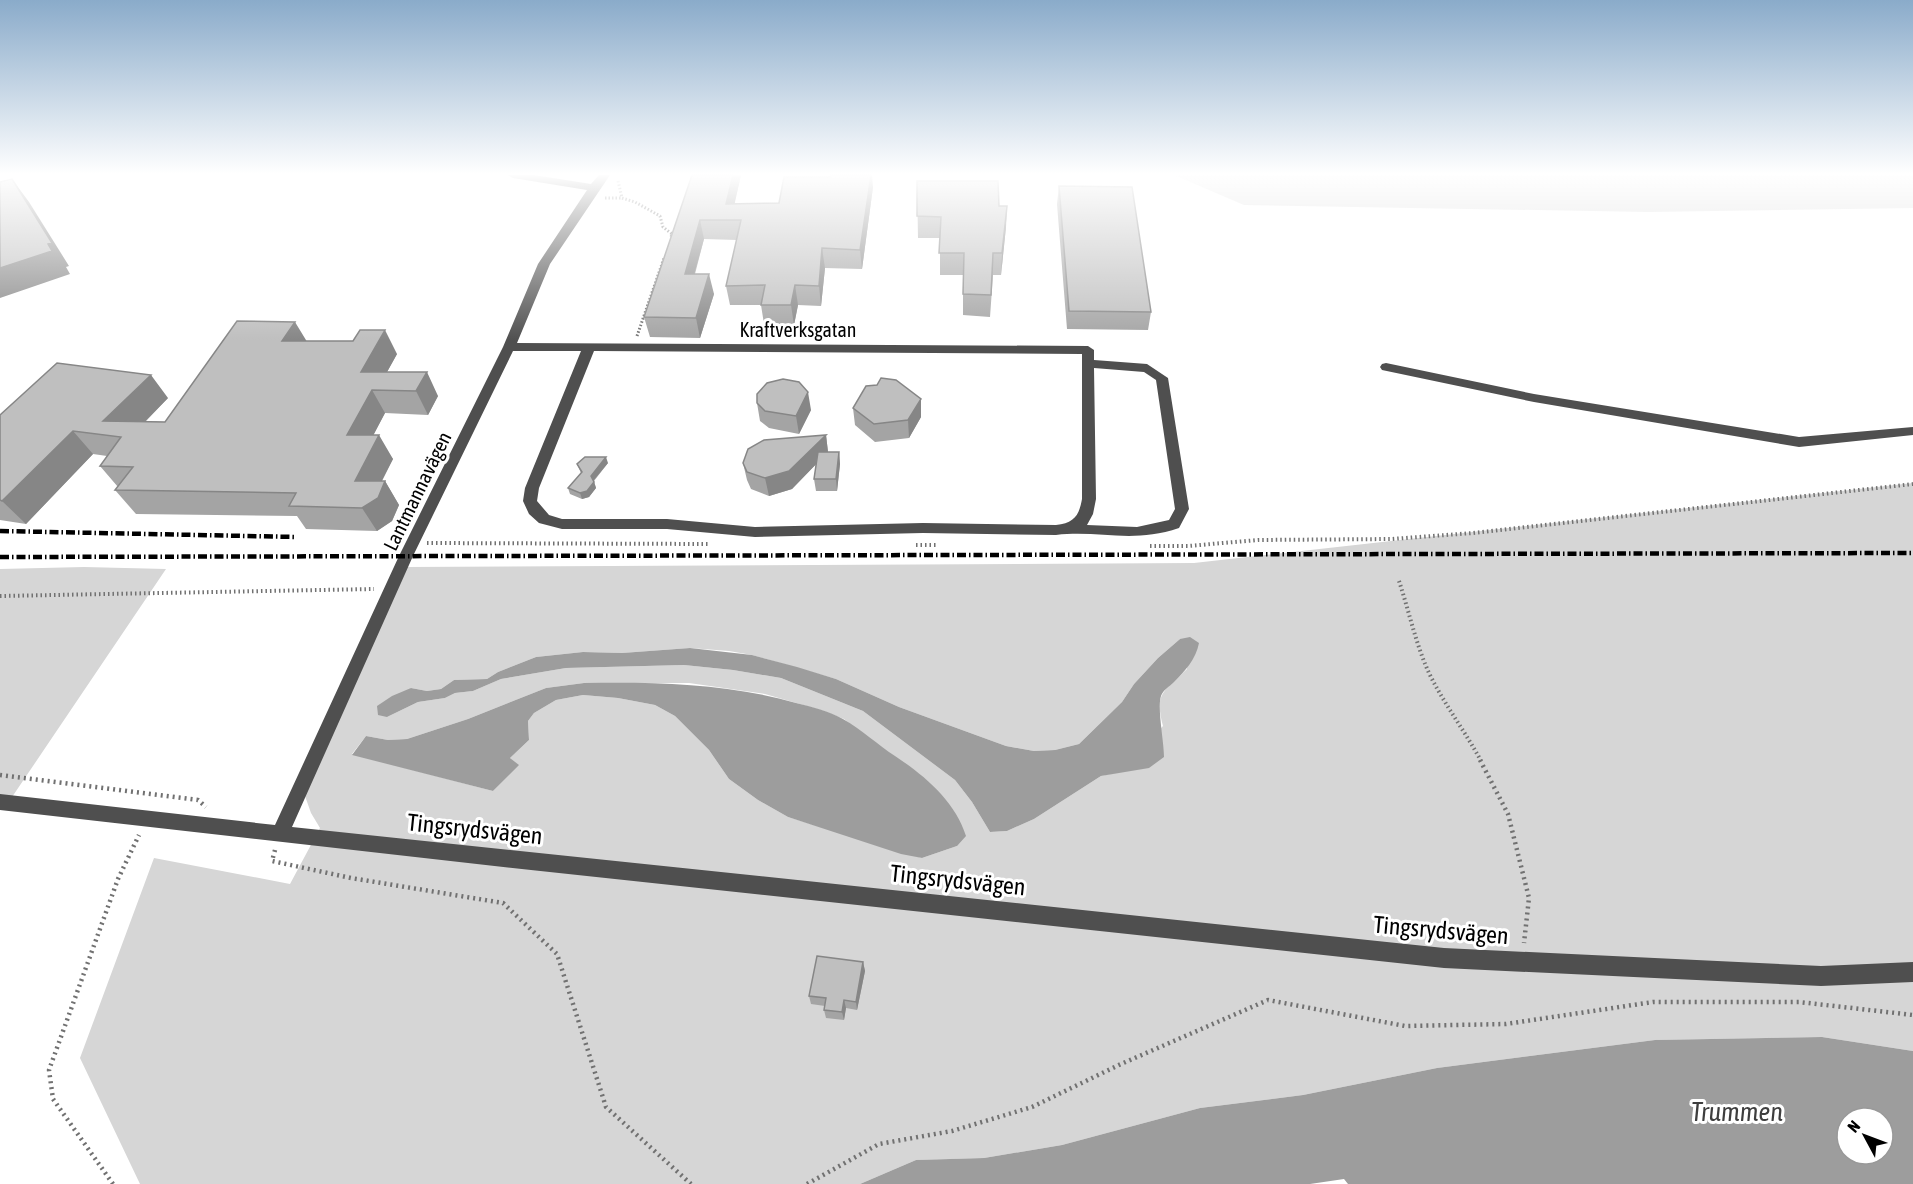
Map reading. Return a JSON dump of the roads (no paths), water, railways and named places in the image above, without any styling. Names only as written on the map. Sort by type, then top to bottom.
[{"type":"street","name":"Lantmannavägen","points":[[280,833],[392,589],[509,347],[544,264],[566,230]]},
{"type":"street","name":"Kraftverksgatan","points":[[509,347],[589,347],[1088,356],[1147,368],[1162,378],[1182,509],[1174,524],[1156,531],[1126,533],[1074,529],[923,528],[755,532],[667,524],[562,524],[544,519],[534,510],[530,501],[532,488],[589,347]]},
{"type":"street","points":[[1074,529],[1087,515],[1089,499],[1088,356]]},
{"type":"street","points":[[1386,367],[1534,398],[1799,442],[1913,431]]},
{"type":"street","name":"Tingsrydsvägen","points":[[0,802],[1433,957],[1821,975],[1913,972]]},
{"type":"water","points":[[1190,637],[1199,643],[1193,659],[1161,696],[1164,757],[1149,768],[1101,776],[1034,819],[1007,831],[990,832],[972,802],[955,780],[863,711],[781,678],[684,665],[566,668],[501,679],[473,691],[418,702],[387,717],[378,715],[377,706],[392,696],[411,688],[427,691],[441,689],[454,680],[487,679],[498,672],[536,657],[583,652],[622,653],[690,648],[752,655],[797,667],[836,679],[899,707],[1006,746],[1034,751],[1055,750],[1079,744],[1122,702],[1134,684],[1158,658],[1180,639]]},
{"type":"water","points":[[584,683],[691,685],[743,691],[770,696],[832,714],[856,727],[938,790],[961,823],[966,836],[957,846],[922,858],[901,854],[788,817],[758,800],[729,779],[709,750],[675,716],[655,705],[618,698],[583,695],[556,700],[534,713],[528,721],[529,740],[510,758],[519,765],[493,791],[352,755],[366,736],[388,740],[407,739],[468,719],[546,688]]},
{"type":"water","name":"Trummen","points":[[1822,1037],[1913,1051],[1913,1184],[1348,1184],[1344,1179],[1310,1184],[860,1184],[916,1160],[984,1158],[1062,1145],[1200,1108],[1303,1095],[1437,1068],[1655,1040]]},
{"type":"railway","points":[[0,531],[296,537]]},
{"type":"railway","points":[[0,557],[1913,553]]}]
